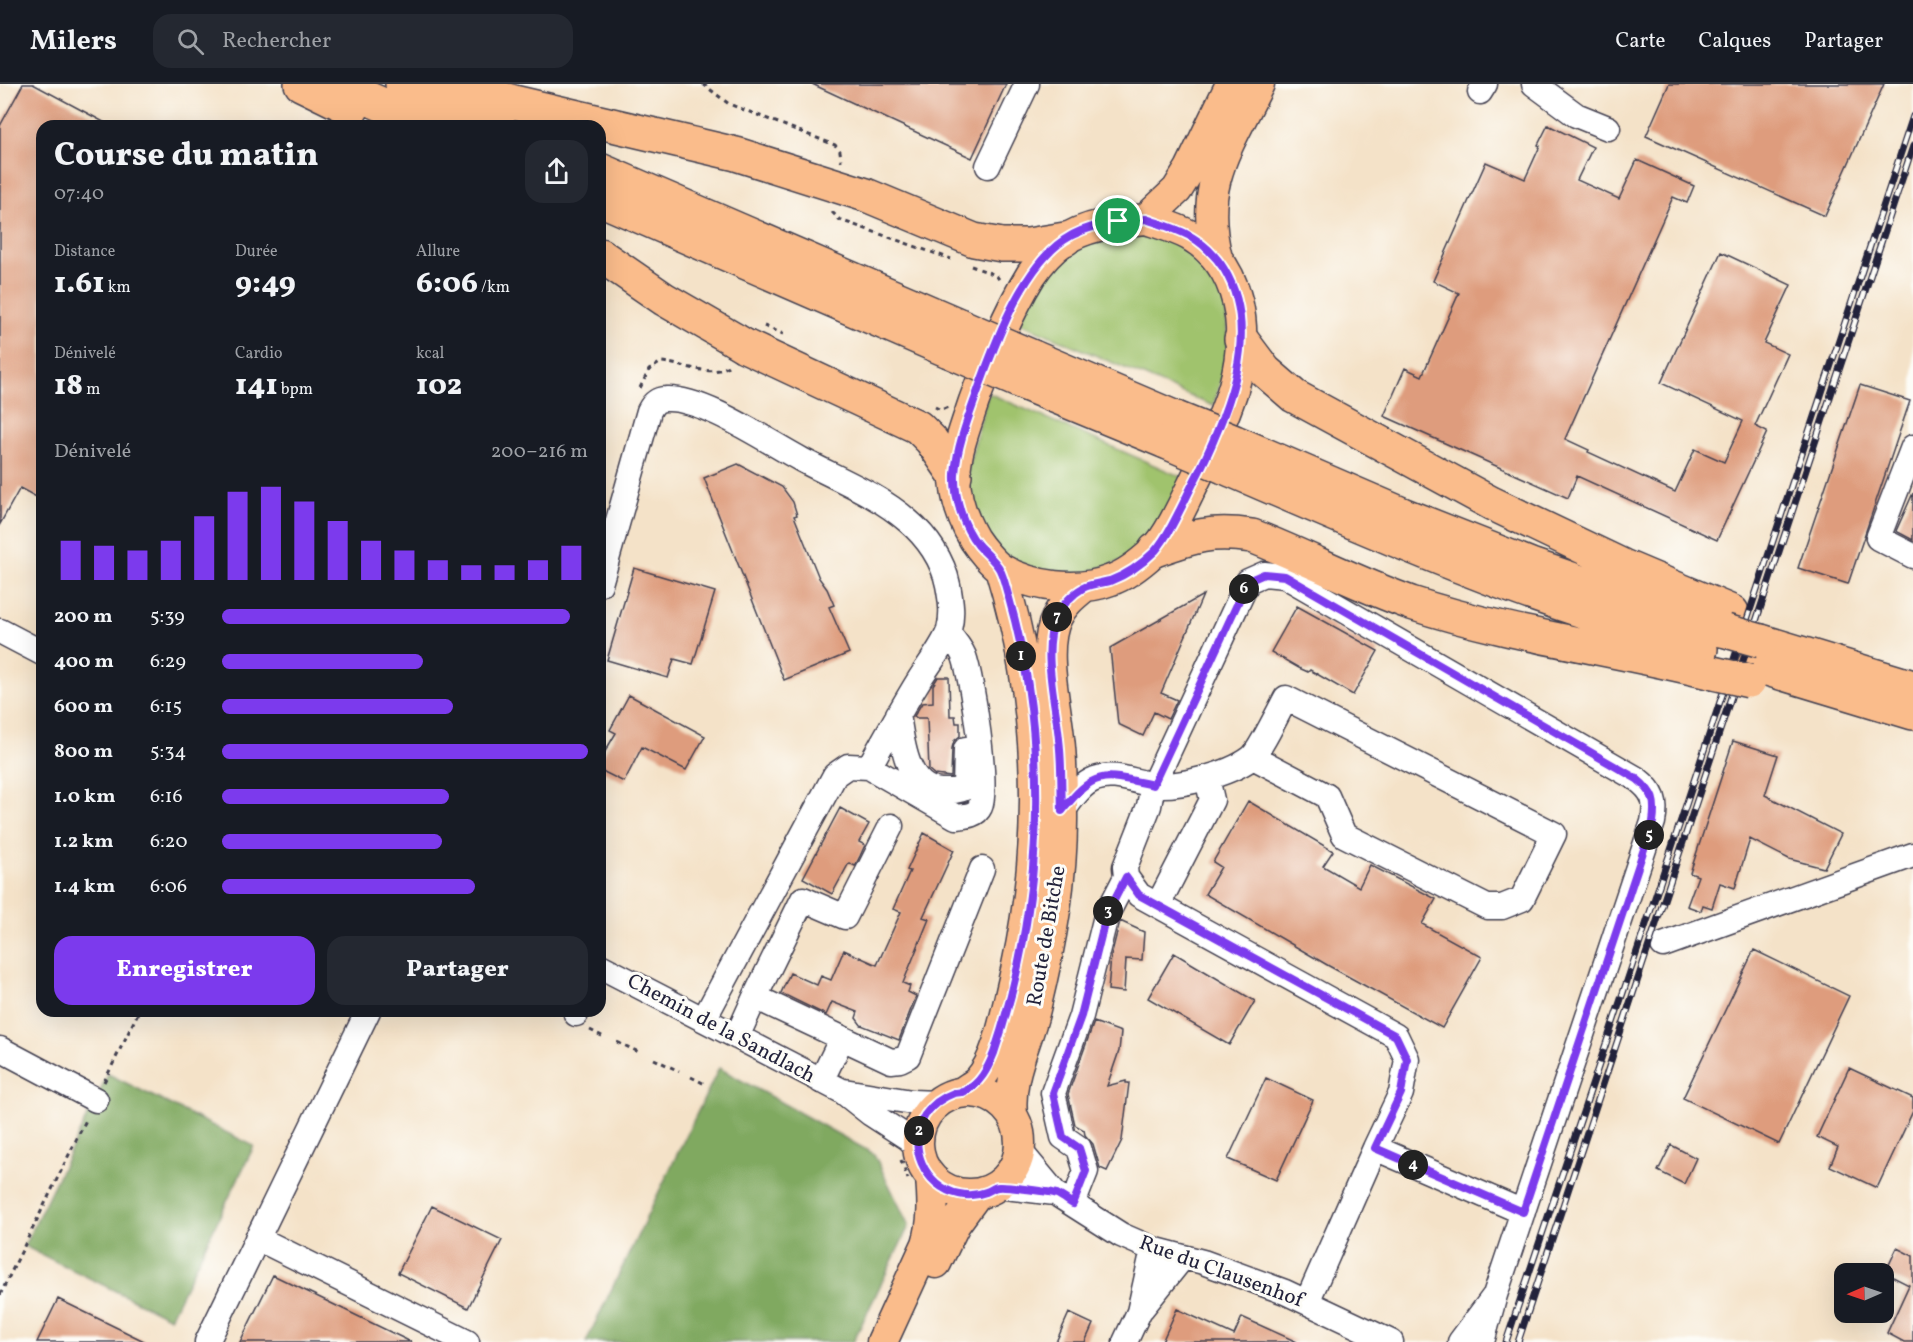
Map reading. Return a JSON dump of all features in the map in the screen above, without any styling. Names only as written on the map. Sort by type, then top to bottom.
[{"type":"highway","points":[[301,84],[374,120]]},
{"type":"highway","points":[[336,84],[418,120]]},
{"type":"highway","points":[[402,84],[486,120]]},
{"type":"highway","points":[[450,84],[591,120]]},
{"type":"highway","points":[[606,124],[736,154],[866,195],[974,240],[1002,245],[1019,245],[1065,239]]},
{"type":"highway","points":[[606,173],[954,338]]},
{"type":"highway","points":[[606,201],[954,338],[1230,454],[1402,514],[1722,643],[1766,656],[1913,687]]},
{"type":"highway","points":[[606,259],[664,299],[742,344],[918,427],[931,440],[955,475]]},
{"type":"highway","points":[[1242,339],[1265,371],[1294,396],[1491,503],[1623,566],[1722,643],[1766,656],[1913,713]]},
{"type":"highway","points":[[1155,550],[1193,536],[1234,533],[1252,536],[1358,583],[1412,603],[1546,637],[1661,660],[1722,643]]},
{"type":"main road","points":[[1146,219],[1177,190],[1190,169],[1231,84]]},
{"type":"main road","points":[[1217,258],[1191,236],[1167,225],[1146,219],[1118,221],[1095,226],[1065,239],[1046,255],[1032,274],[990,357],[964,431],[955,475],[958,501],[968,528],[977,544],[1000,568],[1031,581],[1084,587],[1111,580],[1130,571],[1155,550],[1175,520],[1209,450],[1234,386],[1242,339],[1240,312],[1232,284],[1217,258],[1210,210],[1219,165],[1260,84]]},
{"type":"main road","name":"Route de Bitche","points":[[950,1097],[978,1082],[989,1065],[1018,967],[1032,880],[1036,813],[1034,741],[1027,687],[1015,625],[1000,568]]},
{"type":"main road","name":"Route de Bitche","points":[[1012,1115],[1011,1092],[1014,1076],[1034,1013],[1049,951],[1060,861],[1062,811],[1059,740],[1049,654],[1050,637],[1056,618],[1067,602],[1084,587]]},
{"type":"main road","points":[[899,1342],[955,1224],[987,1190],[1012,1171],[1020,1150],[1020,1138],[1012,1115],[996,1099],[975,1092],[950,1097],[925,1115],[919,1130],[917,1146],[921,1164],[931,1178],[944,1189],[960,1194],[987,1190]]},
{"type":"main road","points":[[882,1342],[927,1244],[932,1228],[931,1178]]},
{"type":"street","points":[[988,166],[1027,84]]},
{"type":"street","points":[[1534,84],[1576,115],[1608,128]]},
{"type":"street","points":[[606,563],[649,411],[657,401],[669,398],[714,412],[873,496],[907,520],[925,537],[935,553],[947,582],[953,614],[948,633],[898,714],[869,767]]},
{"type":"street","points":[[1913,447],[1878,538],[1913,556]]},
{"type":"street","points":[[1307,1302],[1401,1093],[1407,1059],[1396,1036],[1139,895],[1126,877],[1125,867],[1149,806],[1153,785],[1248,581],[1264,574],[1285,576],[1637,779],[1652,794],[1653,822],[1495,1295],[1482,1342]]},
{"type":"street","points":[[704,1019],[835,775],[848,766],[869,767],[956,817],[971,815],[980,809],[984,792],[978,727],[965,659],[961,649],[948,633]]},
{"type":"street","points":[[3,636],[36,650]]},
{"type":"street","points":[[1062,811],[1078,791],[1093,779],[1113,776],[1153,785],[1176,784],[1214,776],[1253,757],[1286,698],[1554,834],[1522,899],[1502,907],[1487,907],[1344,835],[1327,796],[1253,757]]},
{"type":"street","points":[[898,714],[904,752],[914,775],[927,788],[937,790],[958,791],[965,788],[965,743],[978,727]]},
{"type":"street","points":[[1158,904],[1212,800],[1214,776]]},
{"type":"street","points":[[737,1037],[803,899],[844,917],[891,826]]},
{"type":"street","points":[[1663,945],[1913,855]]},
{"type":"street","points":[[755,997],[891,1060],[900,1060],[908,1056],[982,869]]},
{"type":"street","points":[[1064,1198],[1086,1171],[1079,1148],[1063,1137],[1053,1093],[1081,1016],[1106,916],[1126,877]]},
{"type":"street","name":"Chemin de la Sandlach","points":[[606,969],[831,1086],[917,1146]]},
{"type":"street","points":[[207,1342],[365,1017]]},
{"type":"street","points":[[831,1086],[842,1038]]},
{"type":"street","points":[[0,1049],[96,1100]]},
{"type":"street","name":"Chemin de la Sandlach","points":[[831,1086],[912,1102],[950,1097]]},
{"type":"street","points":[[1375,1148],[1523,1212]]},
{"type":"street","name":"Rue du Clausenhof","points":[[1020,1150],[1064,1198],[1121,1235],[1153,1249],[1203,1262],[1285,1292],[1391,1342]]},
{"type":"street","name":"Rue du Clausenhof","points":[[987,1190],[1064,1198]]},
{"type":"street","points":[[257,1238],[467,1342]]},
{"type":"street","points":[[1125,1342],[1139,1312],[1153,1249]]},
{"type":"street","points":[[1139,1312],[1183,1257]]},
{"type":"street","points":[[1460,1342],[1495,1295]]},
{"type":"path","points":[[703,84],[729,104],[835,145],[840,151],[840,165]]},
{"type":"path","points":[[831,210],[840,220],[951,259]]},
{"type":"path","points":[[963,263],[996,275],[1005,287]]},
{"type":"path","points":[[637,392],[649,370],[661,362],[709,371],[724,369],[742,344],[767,326],[784,335]]},
{"type":"path","points":[[932,406],[940,410],[951,406]]},
{"type":"path","points":[[0,1295],[136,1017]]},
{"type":"path","points":[[580,1018],[604,1036]]},
{"type":"path","points":[[616,1042],[641,1053]]},
{"type":"path","points":[[654,1059],[679,1071]]},
{"type":"path","points":[[691,1077],[707,1085]]},
{"type":"green space","points":[[1149,232],[1177,243],[1200,260],[1213,276],[1226,303],[1228,358],[1213,406],[1018,322],[1043,275],[1069,252],[1096,237]]},
{"type":"green space","points":[[988,393],[1184,478],[1163,516],[1130,558],[1068,579],[1014,562],[991,543],[973,513],[966,476]]},
{"type":"green space","points":[[719,1068],[874,1154],[909,1226],[853,1342],[586,1342]]},
{"type":"green space","points":[[108,1074],[254,1146],[170,1318],[24,1246]]},
{"type":"building","points":[[23,84],[33,84],[100,120],[36,120],[36,497],[20,488],[0,524],[0,126]]},
{"type":"building","points":[[812,84],[1006,84],[972,158]]},
{"type":"building","points":[[1669,84],[1884,84],[1825,216],[1646,136]]},
{"type":"building","points":[[1548,125],[1593,147],[1577,180],[1619,199],[1637,160],[1694,186],[1687,203],[1673,197],[1565,439],[1675,492],[1695,449],[1724,462],[1743,421],[1661,383],[1721,252],[1791,285],[1764,343],[1788,354],[1755,426],[1767,432],[1717,540],[1577,476],[1568,498],[1384,416],[1405,368],[1422,376],[1459,293],[1433,281],[1486,162],[1525,179]]},
{"type":"building","points":[[1860,385],[1910,401],[1848,584],[1798,568]]},
{"type":"building","points":[[738,464],[782,487],[793,502],[797,515],[794,516],[819,578],[834,605],[829,607],[849,653],[784,680],[704,478]]},
{"type":"building","points":[[1913,493],[1913,540],[1896,531]]},
{"type":"building","points":[[634,568],[715,592],[693,664],[674,659],[668,678],[607,660]]},
{"type":"building","points":[[1203,595],[1161,693],[1177,700],[1168,719],[1154,712],[1143,736],[1118,724],[1110,648]]},
{"type":"building","points":[[1297,606],[1378,651],[1353,695],[1310,670],[1308,672],[1299,668],[1271,652]]},
{"type":"building","points":[[938,677],[949,677],[950,716],[955,716],[956,723],[960,723],[960,736],[954,741],[952,748],[951,777],[935,775],[929,770],[927,718],[914,716],[922,703],[933,702],[933,685]]},
{"type":"building","points":[[629,695],[705,736],[686,770],[642,747],[624,782],[606,773],[606,750],[616,733],[610,730]]},
{"type":"building","points":[[1733,741],[1778,755],[1765,795],[1841,834],[1824,868],[1789,859],[1750,839],[1735,888],[1720,883],[1712,908],[1703,905],[1701,911],[1687,906],[1698,876],[1690,873]]},
{"type":"building","points":[[1248,801],[1333,851],[1323,866],[1359,887],[1370,865],[1436,899],[1422,924],[1482,957],[1442,1028],[1205,894],[1221,867],[1213,862]]},
{"type":"building","points":[[840,808],[869,824],[859,842],[865,845],[855,866],[849,863],[832,894],[803,878]]},
{"type":"building","points":[[924,833],[954,850],[923,917],[929,919],[903,983],[910,986],[908,992],[916,996],[899,1040],[861,1025],[856,1018],[858,1012],[832,1002],[826,1015],[781,993],[790,973],[817,985],[821,976],[831,980],[844,950],[877,965],[901,912],[893,909]]},
{"type":"building","points":[[1120,921],[1144,932],[1142,960],[1126,959],[1124,992],[1108,990],[1111,956]]},
{"type":"building","points":[[1754,950],[1849,996],[1779,1144],[1683,1098]]},
{"type":"building","points":[[1174,953],[1255,1001],[1229,1045],[1148,998]]},
{"type":"building","points":[[1094,1022],[1121,1032],[1119,1051],[1107,1086],[1126,1081],[1129,1083],[1122,1140],[1107,1171],[1100,1168],[1093,1144],[1085,1135],[1084,1130],[1075,1125],[1068,1094]]},
{"type":"building","points":[[1849,1068],[1913,1098],[1913,1111],[1877,1188],[1830,1166],[1838,1147],[1817,1137]]},
{"type":"building","points":[[1266,1078],[1313,1100],[1276,1180],[1228,1159]]},
{"type":"building","points":[[1671,1145],[1696,1158],[1684,1184],[1658,1171]]},
{"type":"building","points":[[432,1206],[502,1240],[468,1308],[398,1273]]},
{"type":"building","points":[[1897,1248],[1913,1256],[1913,1342],[1904,1342],[1887,1333],[1892,1323],[1894,1323],[1894,1318],[1909,1285],[1894,1278],[1894,1263],[1890,1263]]},
{"type":"building","points":[[273,1275],[411,1342],[240,1342]]},
{"type":"building","points":[[58,1299],[146,1342],[37,1342]]},
{"type":"building","points":[[1177,1309],[1234,1335],[1242,1317],[1297,1342],[1162,1342]]},
{"type":"building","points":[[1069,1313],[1093,1324],[1085,1342],[1056,1342]]},
{"type":"railway","points":[[1506,1342],[1913,116]]},
{"type":"railway","points":[[1518,1342],[1913,146]]},
{"type":"route","points":[[1146,219],[1167,225],[1191,236],[1217,258],[1232,284],[1240,312],[1242,339],[1234,386],[1209,450],[1175,520],[1155,550],[1130,571],[1111,580],[1084,587],[1067,602],[1056,618],[1050,637],[1049,654],[1059,740],[1062,811],[1078,791],[1093,779],[1113,776],[1153,785],[1248,581],[1264,574],[1285,576],[1637,779],[1652,794],[1655,812],[1653,822],[1523,1212],[1375,1148],[1401,1093],[1407,1059],[1396,1036],[1139,895],[1126,877],[1106,916],[1081,1016],[1053,1093],[1063,1137],[1079,1148],[1086,1171],[1073,1204],[1055,1193],[997,1186],[987,1192],[960,1194],[944,1189],[931,1178],[921,1164],[917,1146],[919,1130],[925,1115],[936,1102],[963,1092],[978,1082],[994,1053],[1018,967],[1026,927],[1034,858],[1036,786],[1034,741],[1027,687],[1011,605],[1000,568],[977,544],[961,510],[956,492],[955,475],[958,455],[990,357],[1032,274],[1046,255],[1065,239],[1095,226],[1118,221],[1146,219]]}]
